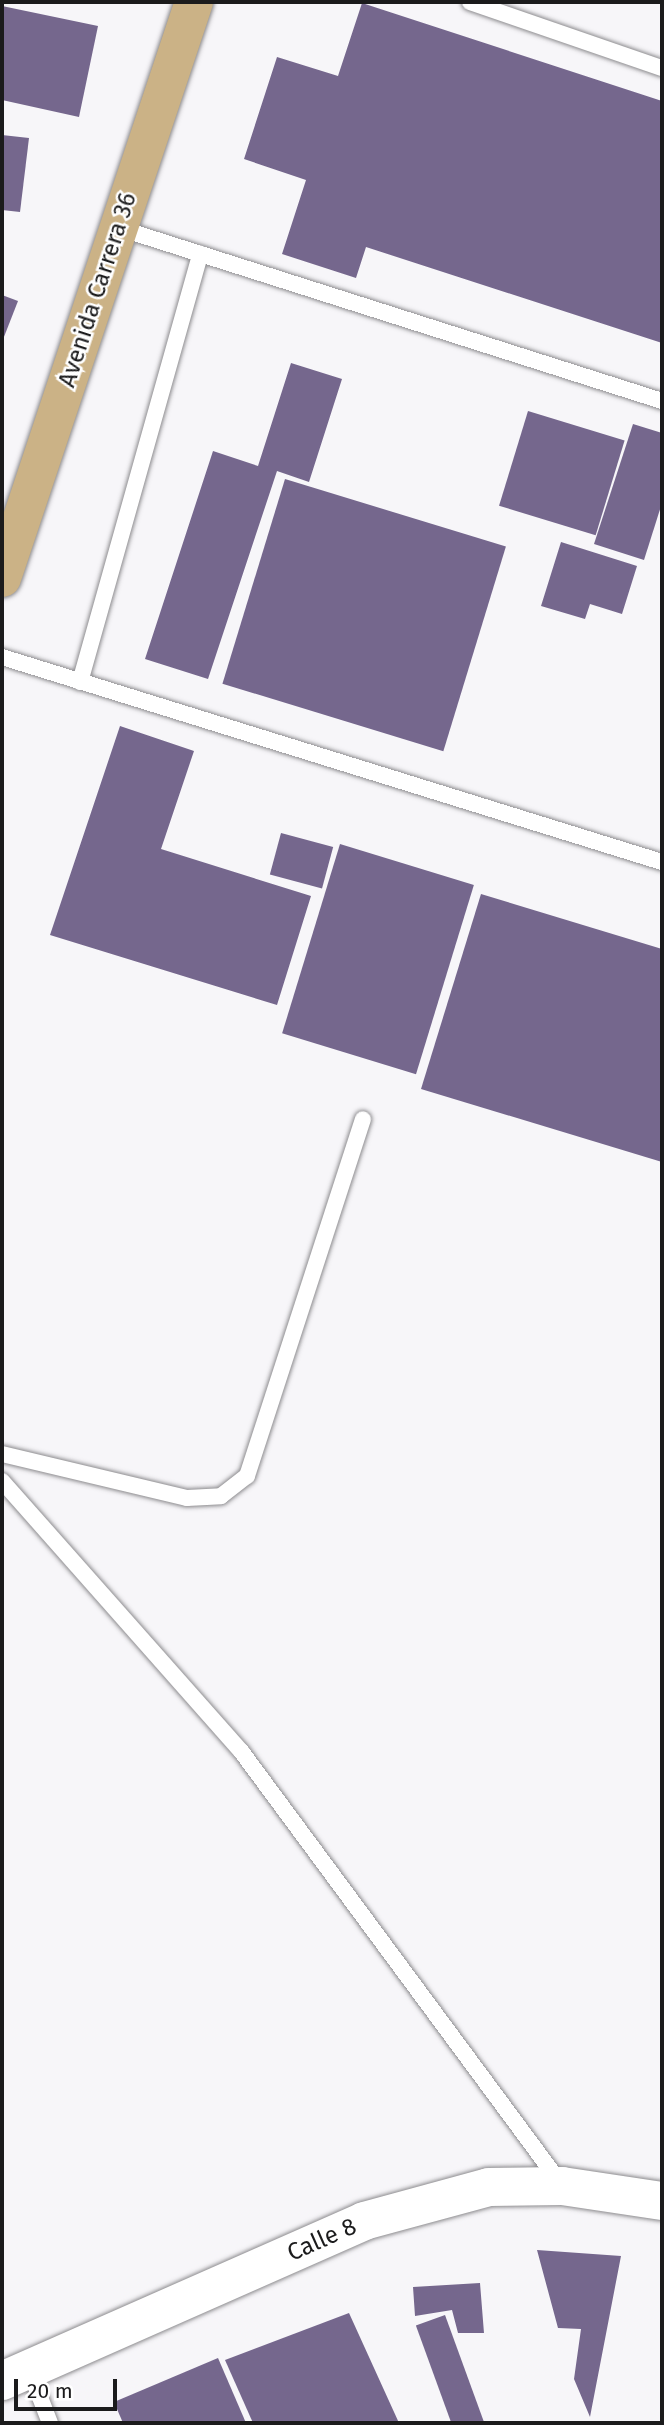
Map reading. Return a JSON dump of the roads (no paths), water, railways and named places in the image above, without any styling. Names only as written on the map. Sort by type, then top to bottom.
[{"type":"main road","name":"Avenida Carrera 36","points":[[2,578],[194,2]]},
{"type":"main road","name":"Calle 8","points":[[15,2375],[364,2221],[489,2187],[562,2186],[662,2201]]},
{"type":"lane","points":[[470,2],[662,68]]},
{"type":"lane","points":[[118,228],[662,401]]},
{"type":"lane","points":[[80,682],[200,254]]},
{"type":"lane","points":[[2,657],[662,862]]},
{"type":"lane","points":[[2,1454],[187,1498],[221,1496],[247,1476],[363,1119]]},
{"type":"lane","points":[[2,1481],[241,1751],[562,2186]]},
{"type":"lane","points":[[15,2375],[50,2423]]}]
